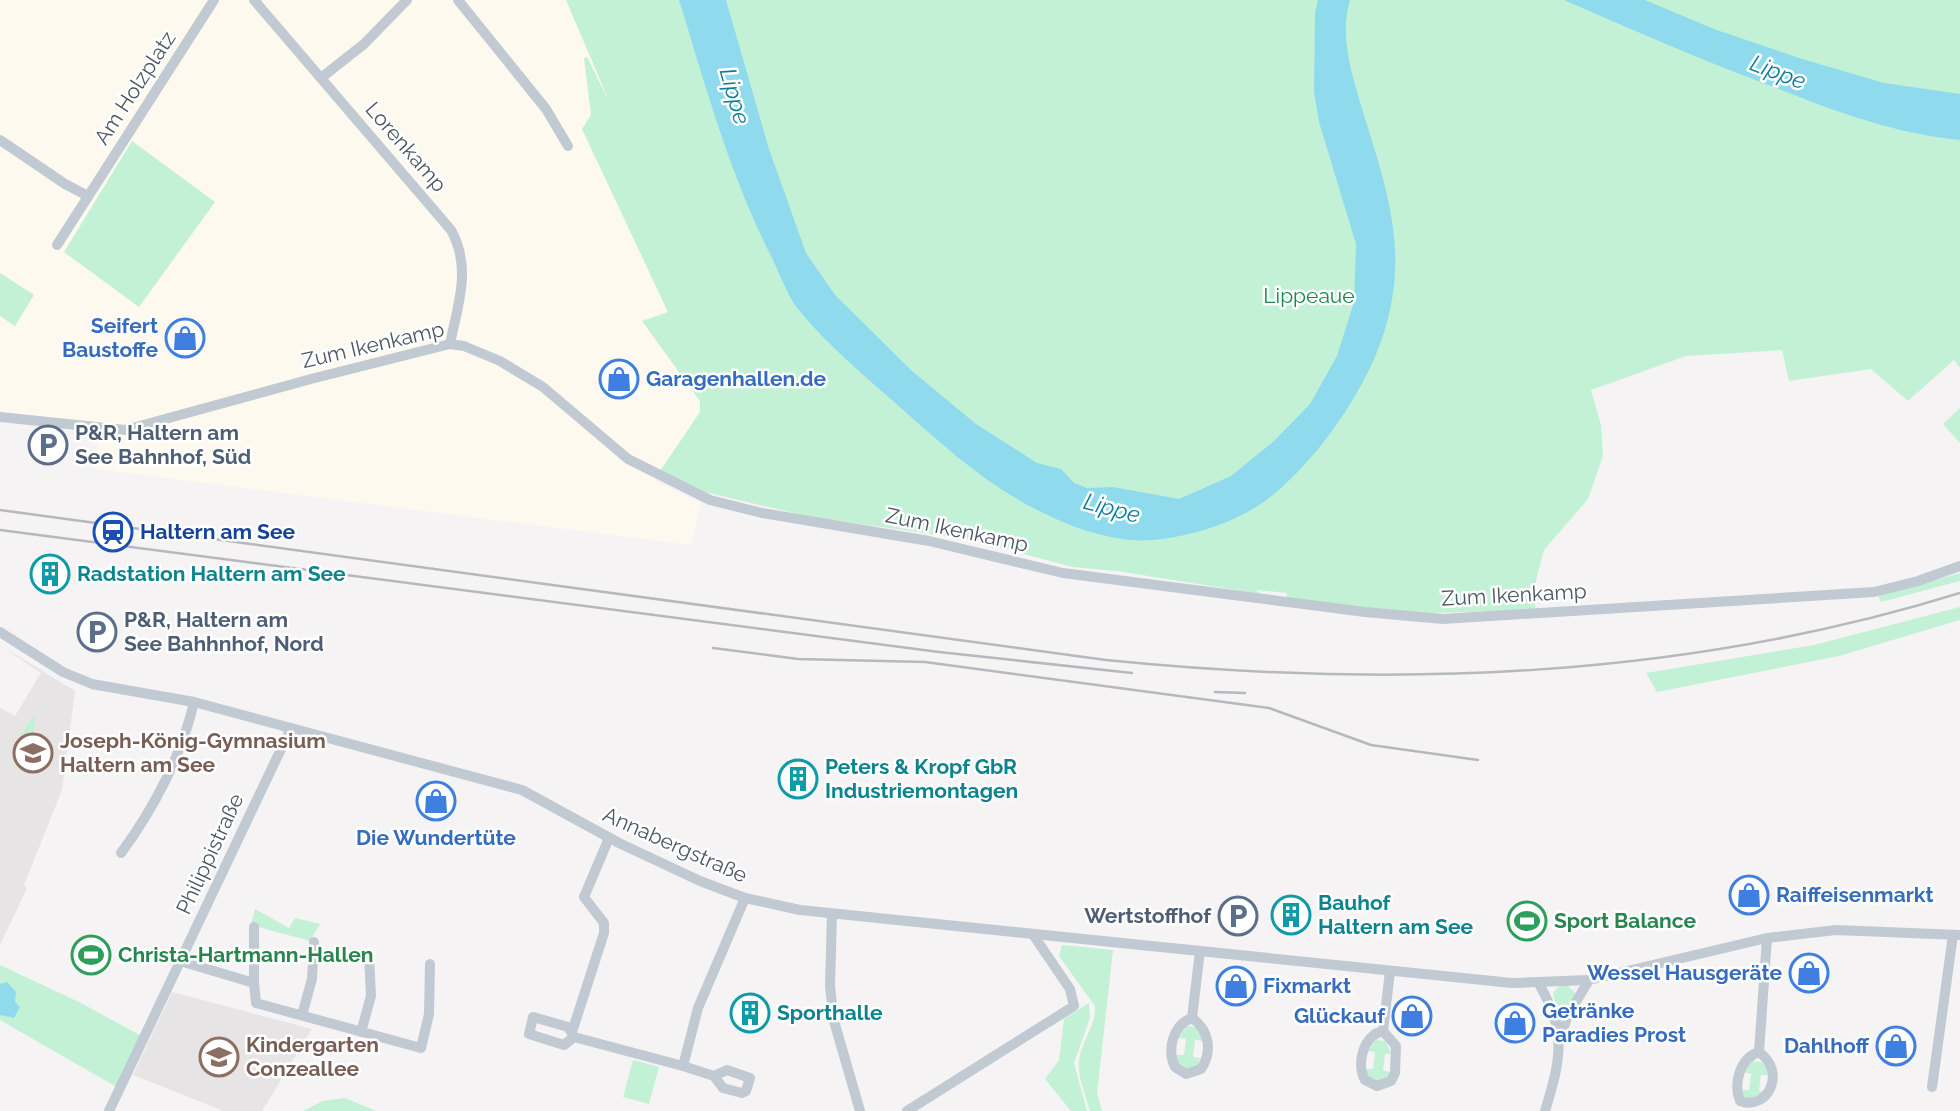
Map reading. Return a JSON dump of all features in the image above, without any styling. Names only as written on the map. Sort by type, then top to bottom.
[{"type":"street","name":"Am Holzplatz","points":[[57,245],[214,0]]},
{"type":"street","name":"Lorenkamp","points":[[254,0],[438,213],[460,246],[464,264],[463,282],[450,344]]},
{"type":"street","points":[[321,78],[364,44],[407,0]]},
{"type":"street","points":[[458,0],[546,109],[568,146]]},
{"type":"street","points":[[0,140],[65,184],[88,196]]},
{"type":"street","name":"Zum Ikenkamp","points":[[0,417],[125,430],[450,344],[464,346],[500,361],[543,387],[628,459],[710,500],[762,513],[929,541],[1063,573],[1365,612],[1443,619],[1874,592],[1918,581],[1960,566]]},
{"type":"street","name":"Annabergstraße","points":[[0,632],[63,672],[92,684],[194,702],[522,790],[609,838],[700,881],[745,898],[832,915],[1432,977],[1539,984],[1589,980],[1767,938],[1864,929],[1957,935],[1932,1087]]},
{"type":"street","points":[[121,853],[140,827],[187,730],[194,702]]},
{"type":"street","name":"Philippistraße","points":[[109,1111],[291,728]]},
{"type":"street","points":[[609,838],[584,897],[604,923],[604,933],[573,1035],[714,1076]]},
{"type":"street","points":[[683,1066],[698,1009],[745,898]]},
{"type":"street","points":[[832,915],[830,986],[834,1021],[860,1111]]},
{"type":"street","points":[[254,927],[256,1003],[421,1048],[429,1014],[430,964]]},
{"type":"street","points":[[906,1111],[1074,1006],[1070,989],[1034,936]]},
{"type":"street","points":[[1759,1052],[1748,1058],[1740,1068],[1738,1096],[1743,1104],[1752,1108],[1761,1107],[1768,1101],[1773,1075],[1770,1063],[1759,1052],[1767,938]]},
{"type":"street","points":[[302,1015],[312,979],[314,942]]},
{"type":"street","points":[[1192,1018],[1200,951]]},
{"type":"street","points":[[360,1032],[371,996],[369,955]]},
{"type":"street","points":[[180,961],[254,983]]},
{"type":"street","points":[[1383,1031],[1377,1032],[1367,1043],[1361,1068],[1365,1080],[1377,1086],[1391,1081],[1395,1073],[1396,1046],[1383,1031],[1390,971]]},
{"type":"street","points":[[1560,1039],[1568,1015],[1589,980]]},
{"type":"street","points":[[1539,984],[1555,1016],[1560,1039],[1559,1063],[1545,1111]]},
{"type":"street","points":[[1192,1018],[1202,1025],[1208,1043],[1201,1069],[1186,1074],[1175,1067],[1171,1055],[1177,1030],[1183,1021],[1192,1018]]},
{"type":"shaded area","points":[[0,0],[586,0],[614,100],[607,103],[588,57],[591,115],[582,129],[669,313],[643,322],[700,401],[700,412],[654,481],[701,503],[691,545],[95,469],[100,424],[0,412],[0,316],[15,325],[34,295],[0,273]]},
{"type":"shaded area","name":"Joseph-König-Gymnasium Haltern am See","points":[[0,645],[75,691],[62,790],[24,885],[27,888],[0,945],[0,708],[15,716],[41,673]]},
{"type":"shaded area","name":"Kindergarten Conzeallee","points":[[172,992],[312,1029],[262,1111],[224,1111],[133,1075]]},
{"type":"green space","name":"Lippeaue","points":[[566,0],[1960,0],[1960,368],[1954,360],[1908,401],[1871,369],[1789,381],[1782,350],[1686,356],[1591,390],[1601,425],[1603,456],[1588,499],[1544,550],[1536,580],[1535,610],[1430,613],[1428,620],[1287,598],[1287,593],[1256,590],[1260,594],[1117,571],[1073,567],[971,540],[807,516],[705,492],[660,471],[700,412],[700,401],[642,321],[668,312],[582,129],[591,115],[584,58],[587,57],[609,101]]},
{"type":"green space","points":[[132,141],[215,202],[139,307],[64,252]]},
{"type":"green space","points":[[0,273],[34,295],[15,326],[0,316]]},
{"type":"green space","points":[[1960,408],[1960,443],[1943,424]]},
{"type":"green space","points":[[1960,573],[1960,581],[1881,602],[1878,596]]},
{"type":"green space","points":[[1960,607],[1960,620],[1839,656],[1657,692],[1646,673],[1814,645]]},
{"type":"green space","points":[[32,717],[35,718],[31,749],[26,742],[16,744]]},
{"type":"green space","points":[[255,909],[289,928],[295,918],[320,924],[310,941],[251,925]]},
{"type":"green space","points":[[1062,945],[1113,950],[1097,1093],[1102,1111],[1090,1111],[1079,1067],[1080,1054],[1093,1021],[1095,1006],[1059,956]]},
{"type":"green space","points":[[0,965],[81,1003],[143,1037],[120,1089],[0,1020]]},
{"type":"green space","points":[[1567,985],[1575,993],[1561,1026],[1553,993],[1558,987]]},
{"type":"green space","points":[[1089,1003],[1090,1018],[1074,1063],[1087,1111],[1071,1111],[1045,1079],[1059,1060],[1064,1019]]},
{"type":"green space","points":[[1192,1026],[1200,1031],[1203,1041],[1195,1040],[1193,1057],[1200,1058],[1198,1065],[1186,1069],[1178,1063],[1176,1055],[1184,1055],[1186,1039],[1178,1038],[1186,1027]]},
{"type":"green space","points":[[1376,1040],[1385,1041],[1392,1054],[1385,1054],[1383,1070],[1390,1072],[1389,1076],[1379,1083],[1367,1077],[1366,1069],[1373,1069],[1375,1052],[1368,1051]]},
{"type":"green space","points":[[633,1060],[659,1067],[649,1104],[623,1097]]},
{"type":"green space","points":[[1751,1061],[1766,1065],[1768,1075],[1761,1075],[1759,1091],[1766,1093],[1763,1100],[1743,1098],[1742,1090],[1749,1090],[1751,1074],[1744,1072]]},
{"type":"green space","points":[[345,1098],[376,1111],[303,1111],[323,1101]]},
{"type":"water","name":"Lippe","points":[[679,0],[726,0],[769,149],[806,253],[835,295],[912,371],[976,424],[1037,463],[1061,469],[1074,483],[1087,488],[1113,487],[1179,499],[1231,476],[1273,442],[1310,404],[1337,356],[1354,302],[1356,244],[1319,122],[1314,92],[1315,13],[1318,0],[1350,0],[1346,28],[1348,56],[1389,205],[1395,263],[1387,324],[1375,357],[1356,395],[1332,432],[1304,466],[1273,495],[1246,513],[1199,531],[1152,540],[1115,538],[1065,523],[1011,496],[956,455],[875,386],[822,336],[794,303],[757,227],[731,163]]},
{"type":"water","name":"Lippe","points":[[1564,0],[1645,0],[1714,29],[1799,58],[1884,83],[1960,94],[1960,140],[1887,127],[1840,112],[1719,66]]},
{"type":"water","points":[[7,982],[16,992],[15,1002],[20,1007],[14,1018],[0,1015],[0,984]]},
{"type":"railway","points":[[0,510],[1106,660],[1322,674],[1537,670],[1644,660],[1750,644],[1856,622],[1960,593]]},
{"type":"railway","points":[[0,530],[939,652],[1132,673]]},
{"type":"railway","points":[[713,648],[798,659],[925,662],[1269,708],[1371,745],[1478,760]]},
{"type":"railway","points":[[1215,692],[1245,693]]},
{"type":"place","name":"Seifert Baustoffe","points":[[185,338]]},
{"type":"place","name":"Garagenhallen.de","points":[[619,379]]},
{"type":"place","name":"P&R, Haltern am See Bahnhof, Süd","points":[[48,445]]},
{"type":"place","name":"Haltern am See","points":[[113,532]]},
{"type":"place","name":"Radstation Haltern am See","points":[[50,574]]},
{"type":"place","name":"P&R, Haltern am See Bahhnhof, Nord","points":[[97,632]]},
{"type":"place","name":"Joseph-König-Gymnasium Haltern am See","points":[[33,753]]},
{"type":"place","name":"Peters & Kropf GbR Industriemontagen","points":[[798,779]]},
{"type":"place","name":"Die Wundertüte","points":[[436,801]]},
{"type":"place","name":"Raiffeisenmarkt","points":[[1749,895]]},
{"type":"place","name":"Bauhof Haltern am See","points":[[1291,915]]},
{"type":"place","name":"Wertstoffhof","points":[[1238,916]]},
{"type":"place","name":"Sport Balance","points":[[1527,921]]},
{"type":"place","name":"Christa-Hartmann-Hallen","points":[[91,955]]},
{"type":"place","name":"Wessel Hausgeräte","points":[[1809,973]]},
{"type":"place","name":"Fixmarkt","points":[[1236,986]]},
{"type":"place","name":"Sporthalle","points":[[750,1013]]},
{"type":"place","name":"Glückauf","points":[[1412,1016]]},
{"type":"place","name":"Getränke Paradies Prost","points":[[1515,1023]]},
{"type":"place","name":"Dahlhoff","points":[[1896,1046]]},
{"type":"place","name":"Kindergarten Conzeallee","points":[[219,1057]]}]
